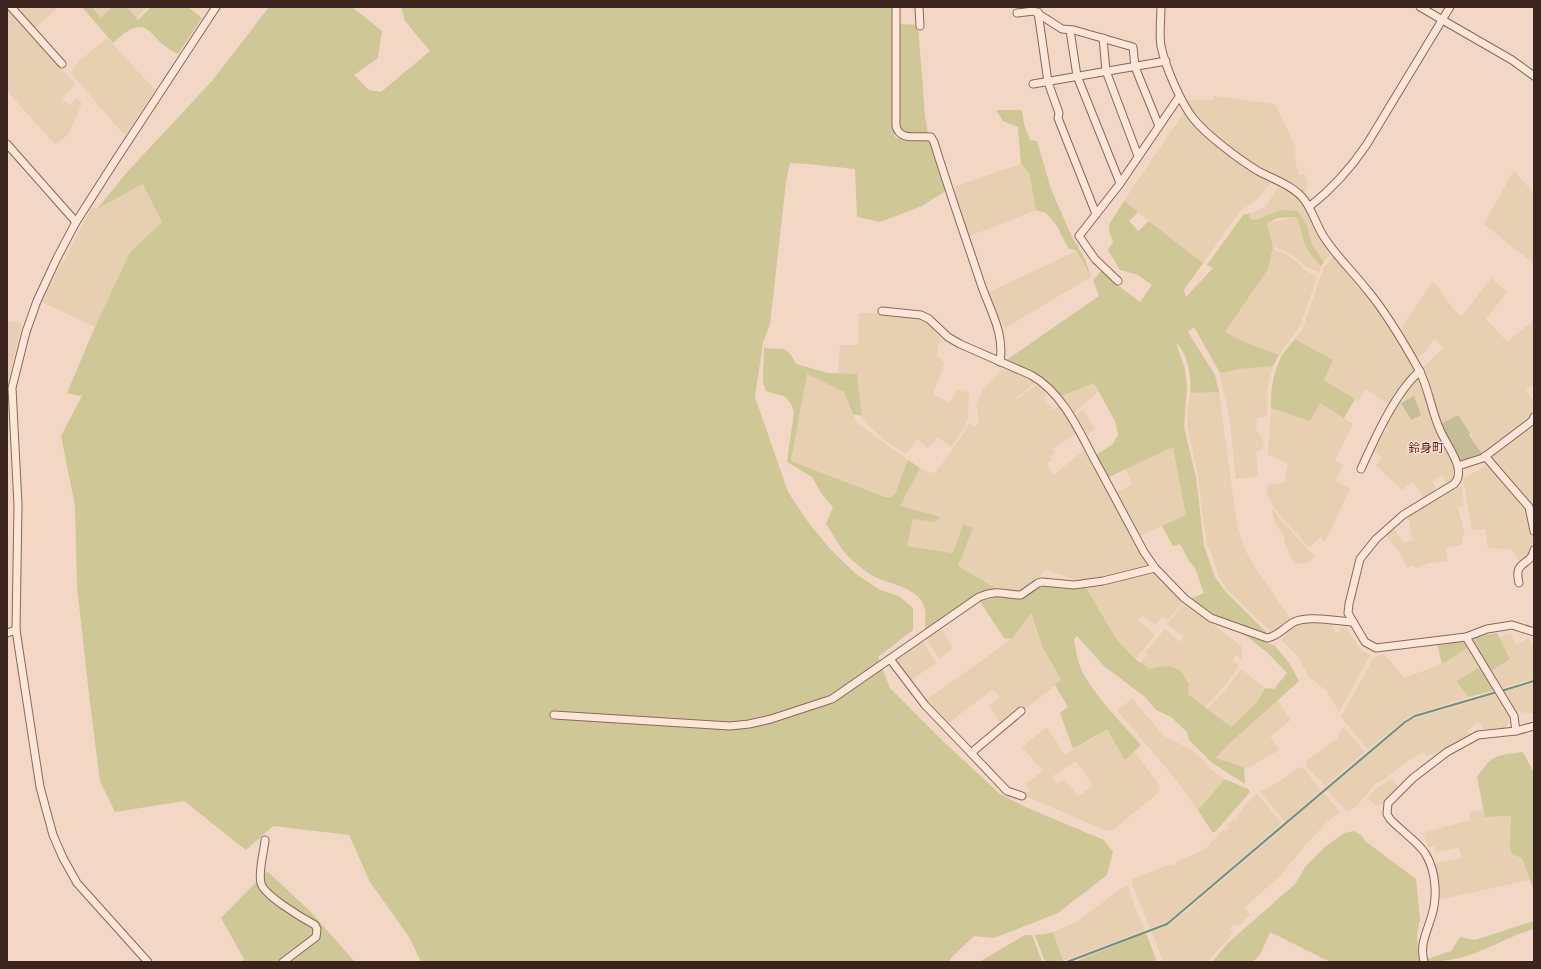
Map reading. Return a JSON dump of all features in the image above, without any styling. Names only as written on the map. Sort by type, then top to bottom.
[{"type":"street","points":[[11,7],[62,64]]},
{"type":"street","points":[[148,962],[77,883],[52,835],[40,787],[16,630],[18,505],[10,398],[26,332],[37,301],[76,222],[216,7]]},
{"type":"street","points":[[896,7],[897,130],[902,136],[931,138],[934,142],[981,287],[997,324],[1002,350],[1000,362]]},
{"type":"street","points":[[919,7],[920,26]]},
{"type":"street","points":[[1161,7],[1161,46],[1179,96],[1192,118],[1207,133],[1242,160],[1294,190],[1304,198],[1323,236],[1334,252],[1369,291],[1397,332],[1420,371],[1439,428],[1458,466],[1459,476],[1454,484],[1403,515],[1366,549],[1356,568],[1349,604],[1348,613],[1352,622],[1365,642],[1376,648],[1466,636],[1486,629],[1512,625],[1534,632]]},
{"type":"street","points":[[1420,7],[1512,60],[1534,76]]},
{"type":"street","points":[[1309,207],[1334,186],[1368,144],[1450,7]]},
{"type":"street","points":[[1017,13],[1038,12],[1062,29],[1133,47],[1136,66],[1159,126]]},
{"type":"street","points":[[1038,12],[1048,82],[1059,114],[1058,118],[1096,214]]},
{"type":"street","points":[[1070,30],[1077,76],[1120,184]]},
{"type":"street","points":[[1102,38],[1106,71],[1138,156]]},
{"type":"street","points":[[1033,84],[1166,61]]},
{"type":"street","points":[[1118,282],[1095,259],[1078,236],[1120,184],[1179,96]]},
{"type":"street","points":[[7,144],[76,222]]},
{"type":"street","points":[[882,311],[921,316],[929,319],[948,337],[1040,380],[1070,414],[1144,552],[1155,568],[1184,598],[1211,618],[1267,638],[1278,634],[1292,623],[1301,619],[1352,622]]},
{"type":"street","points":[[1361,469],[1376,437],[1395,404],[1413,377],[1420,371]]},
{"type":"street","points":[[1458,466],[1485,456],[1533,420]]},
{"type":"street","points":[[1485,456],[1529,507],[1534,531]]},
{"type":"street","points":[[1519,583],[1517,572],[1519,567],[1529,559],[1534,550]]},
{"type":"street","points":[[554,714],[730,726],[749,724],[832,699],[979,597],[988,593],[998,592],[1021,595],[1038,583],[1042,582],[1074,585],[1103,581],[1155,568]]},
{"type":"street","points":[[7,633],[16,630]]},
{"type":"street","points":[[1466,636],[1514,716],[1516,731]]},
{"type":"street","points":[[890,659],[925,705],[971,753],[1007,790],[1022,796]]},
{"type":"street","points":[[971,753],[1021,711]]},
{"type":"street","points":[[1424,962],[1422,942],[1434,909],[1434,879],[1425,853],[1390,819],[1387,814],[1388,803],[1413,778],[1447,752],[1478,735],[1516,731],[1534,726]]},
{"type":"street","points":[[265,840],[260,877],[262,887],[281,904],[315,925],[317,929],[316,937],[283,962]]},
{"type":"shaded area","points":[[7,7],[9,7],[18,17],[75,84],[62,99],[70,106],[76,98],[82,103],[70,131],[63,139],[55,144],[7,91]]},
{"type":"shaded area","points":[[13,7],[58,7],[34,30]]},
{"type":"shaded area","points":[[82,7],[92,7],[101,18],[112,7],[127,7],[138,20],[151,7],[188,7],[202,18],[178,54],[160,42],[148,30],[142,27],[135,28],[125,33],[113,43]]},
{"type":"shaded area","points":[[92,7],[112,7],[101,18]]},
{"type":"shaded area","points":[[127,7],[147,7],[137,18]]},
{"type":"shaded area","points":[[269,7],[352,7],[382,31],[378,58],[354,75],[369,90],[381,92],[430,51],[405,21],[401,7],[894,7],[894,135],[896,138],[930,140],[947,190],[922,206],[880,222],[857,217],[855,169],[790,163],[786,182],[770,324],[763,343],[755,397],[788,492],[808,522],[830,549],[856,574],[880,590],[899,596],[913,608],[913,630],[878,657],[890,688],[944,742],[1000,794],[1023,806],[1104,840],[1113,852],[1107,875],[1058,913],[994,938],[974,936],[952,957],[949,962],[421,962],[409,937],[370,882],[349,835],[273,826],[246,850],[184,801],[115,812],[100,781],[77,586],[75,506],[61,436],[83,394],[80,396],[67,393],[95,327],[130,252],[162,222],[143,184],[97,209],[128,171],[212,81]]},
{"type":"shaded area","points":[[899,24],[918,25],[925,116],[928,134],[904,134],[899,126]]},
{"type":"shaded area","points":[[107,38],[155,90],[125,136],[71,73],[78,62]]},
{"type":"shaded area","points":[[1214,96],[1275,104],[1296,148],[1295,160],[1299,175],[1305,174],[1308,184],[1305,194],[1293,185],[1246,160],[1196,117],[1186,100],[1213,100]]},
{"type":"shaded area","points":[[996,110],[1022,110],[1024,124],[1030,140],[1037,141],[1051,189],[1072,237],[1085,259],[1091,277],[1077,251],[1068,248],[1057,226],[1046,213],[1036,210],[1029,173],[1021,164],[1018,127],[1003,121]]},
{"type":"shaded area","points":[[1185,111],[1191,120],[1272,181],[1258,199],[1240,211],[1203,263],[1124,201]]},
{"type":"shaded area","points":[[1021,164],[1029,173],[1036,210],[967,237],[951,188]]},
{"type":"shaded area","points":[[1514,170],[1534,194],[1534,264],[1484,224]]},
{"type":"shaded area","points":[[144,184],[162,222],[130,252],[95,327],[42,302],[92,207],[97,209]]},
{"type":"shaded area","points":[[1280,185],[1290,189],[1303,201],[1330,252],[1330,255],[1324,262],[1312,245],[1307,226],[1296,211],[1280,210],[1256,220],[1251,219],[1249,216],[1251,213],[1265,207]]},
{"type":"shaded area","points":[[1124,201],[1138,212],[1129,221],[1138,231],[1149,221],[1203,263],[1184,290],[1186,297],[1213,268],[1207,265],[1243,215],[1251,213],[1249,216],[1251,219],[1256,220],[1280,210],[1296,211],[1299,213],[1307,226],[1312,245],[1324,262],[1321,266],[1308,250],[1304,243],[1296,217],[1278,218],[1267,223],[1273,247],[1268,269],[1225,332],[1247,343],[1279,355],[1273,366],[1240,369],[1220,373],[1194,327],[1188,332],[1215,375],[1219,392],[1190,393],[1190,373],[1184,353],[1176,343],[1185,369],[1187,388],[1184,427],[1196,477],[1204,546],[1215,577],[1225,591],[1268,634],[1266,635],[1212,615],[1190,599],[1204,593],[1195,568],[1189,561],[1180,544],[1173,546],[1162,526],[1186,515],[1173,447],[1107,478],[1094,456],[1113,444],[1118,435],[1115,421],[1094,383],[1059,397],[1005,361],[1099,296],[1093,280],[1102,270],[1115,283],[1140,302],[1152,285],[1138,275],[1120,270],[1108,250],[1113,242],[1109,230],[1110,223]]},
{"type":"shaded area","points":[[1296,217],[1307,247],[1321,266],[1319,273],[1305,266],[1286,251],[1273,247],[1267,223]]},
{"type":"shaded area","points":[[1272,249],[1285,254],[1298,262],[1303,269],[1317,277],[1300,326],[1279,355],[1247,343],[1225,332],[1268,269]]},
{"type":"shaded area","points":[[1077,251],[1091,277],[1005,328],[987,293]]},
{"type":"shaded area","points":[[1333,257],[1336,257],[1373,300],[1396,334],[1415,367],[1415,371],[1391,406],[1366,389],[1358,401],[1324,379],[1333,360],[1295,339],[1303,328],[1324,267]]},
{"type":"shaded area","points":[[1491,278],[1507,292],[1486,319],[1507,342],[1534,320],[1534,384],[1526,390],[1534,401],[1534,411],[1529,420],[1483,455],[1458,415],[1441,424],[1431,391],[1422,369],[1443,348],[1435,338],[1424,353],[1419,357],[1416,357],[1400,330],[1433,281],[1455,311],[1462,317]]},
{"type":"shaded area","points":[[859,313],[880,313],[921,318],[934,327],[933,331],[944,340],[938,344],[937,356],[944,362],[944,365],[933,394],[950,403],[958,389],[963,393],[964,389],[969,393],[968,418],[964,428],[951,447],[938,437],[928,448],[917,439],[906,454],[883,439],[862,419],[857,375],[838,374],[840,345],[858,345]]},
{"type":"shaded area","points":[[7,321],[22,323],[7,387]]},
{"type":"shaded area","points":[[1295,339],[1333,360],[1324,380],[1355,399],[1344,418],[1320,403],[1310,421],[1271,408],[1272,384],[1280,359]]},
{"type":"shaded area","points":[[764,348],[784,349],[791,355],[796,364],[828,373],[857,374],[862,416],[853,414],[844,392],[807,374],[791,461],[885,497],[890,497],[895,494],[908,460],[920,468],[900,506],[941,517],[935,522],[913,519],[907,546],[953,553],[963,524],[973,528],[958,566],[997,589],[987,591],[925,632],[925,610],[918,596],[904,588],[873,576],[849,557],[841,548],[826,524],[833,507],[821,493],[812,477],[787,462],[794,412],[786,397],[766,391],[763,382]]},
{"type":"shaded area","points":[[1273,366],[1268,384],[1267,416],[1257,418],[1257,431],[1263,439],[1264,444],[1263,448],[1256,453],[1258,476],[1236,479],[1230,422],[1220,373],[1240,369]]},
{"type":"shaded area","points":[[1003,369],[1022,373],[1037,381],[1015,399],[1016,400],[1039,383],[1047,395],[1044,398],[1053,410],[1059,406],[1068,415],[1077,433],[1052,449],[1055,453],[1050,457],[1052,460],[1046,464],[1054,475],[1085,449],[1151,566],[1104,579],[1078,581],[1045,569],[1038,581],[1025,591],[1016,593],[997,589],[958,566],[972,528],[963,524],[953,553],[907,546],[913,519],[935,522],[900,506],[920,468],[930,473],[936,472],[961,438],[969,423],[976,427],[979,421],[976,405],[979,397],[984,388]]},
{"type":"shaded area","points":[[807,374],[844,392],[857,423],[908,460],[893,496],[885,497],[791,461]]},
{"type":"shaded area","points":[[1420,376],[1435,430],[1455,466],[1455,474],[1448,485],[1442,475],[1432,481],[1438,492],[1425,499],[1412,481],[1402,490],[1376,465],[1382,458],[1373,450],[1381,432],[1384,433],[1388,430],[1385,425],[1395,408],[1401,403],[1411,420],[1414,396],[1405,401],[1402,396],[1413,379]]},
{"type":"shaded area","points":[[1094,383],[1098,392],[1073,414],[1059,397]]},
{"type":"shaded area","points":[[1219,392],[1237,524],[1245,550],[1254,566],[1290,618],[1276,630],[1271,632],[1227,590],[1219,577],[1207,545],[1198,476],[1188,429],[1187,413],[1190,393]]},
{"type":"shaded area","points":[[1414,396],[1421,415],[1411,420],[1401,403]]},
{"type":"shaded area","points":[[1320,402],[1353,424],[1335,460],[1343,465],[1336,481],[1350,489],[1325,542],[1321,537],[1309,547],[1281,517],[1267,494],[1268,484],[1284,483],[1288,464],[1268,454],[1271,408],[1310,421]]},
{"type":"shaded area","points":[[1083,410],[1095,429],[1084,437],[1073,417]]},
{"type":"shaded area","points":[[1458,415],[1470,433],[1469,435],[1483,455],[1462,462],[1459,461],[1441,424]]},
{"type":"shaded area","points":[[1532,425],[1534,426],[1534,515],[1488,457]]},
{"type":"shaded area","points":[[1173,447],[1187,515],[1138,537],[1114,493],[1132,485],[1126,469]]},
{"type":"shaded area","points":[[1489,464],[1527,508],[1530,517],[1533,535],[1532,554],[1521,563],[1512,550],[1488,548],[1485,529],[1472,530],[1463,479]]},
{"type":"shaded area","points":[[1457,487],[1462,487],[1464,505],[1458,507],[1465,536],[1462,537],[1462,545],[1446,548],[1448,561],[1428,563],[1417,568],[1413,565],[1407,568],[1399,551],[1386,535],[1394,529],[1403,543],[1413,540],[1408,517]]},
{"type":"shaded area","points":[[1272,508],[1279,518],[1315,557],[1309,562],[1296,564],[1293,561],[1285,544],[1284,535],[1274,520]]},
{"type":"shaded area","points":[[1155,572],[1184,600],[1168,620],[1162,616],[1156,625],[1142,615],[1138,620],[1155,635],[1135,659],[1117,640],[1085,586]]},
{"type":"shaded area","points":[[1042,584],[1085,586],[1117,640],[1135,659],[1150,669],[1161,666],[1169,666],[1180,671],[1189,684],[1188,694],[1231,727],[1257,702],[1265,688],[1274,689],[1287,673],[1268,653],[1237,629],[1275,646],[1290,664],[1299,681],[1231,742],[1216,758],[1244,767],[1245,784],[1211,762],[1189,740],[1187,732],[1171,717],[1156,710],[1145,697],[1104,666],[1077,636],[1074,639],[1079,662],[1084,675],[1104,703],[1141,745],[1125,760],[1107,729],[1073,749],[1060,713],[1068,707],[1055,685],[1061,680],[1042,646],[1031,613],[1012,639],[1004,638],[979,600],[997,595],[1024,598]]},
{"type":"shaded area","points":[[1185,602],[1242,647],[1242,659],[1236,655],[1233,661],[1239,666],[1226,684],[1205,707],[1188,694],[1189,684],[1150,669],[1140,662],[1148,655],[1146,652],[1165,629],[1179,642],[1184,637],[1167,624]]},
{"type":"shaded area","points":[[1030,613],[1042,646],[1061,681],[1024,710],[1022,708],[1002,724],[989,706],[999,697],[993,689],[946,725],[926,700],[1012,639]]},
{"type":"shaded area","points":[[1302,622],[1331,625],[1337,634],[1342,627],[1347,629],[1361,650],[1370,655],[1339,712],[1327,691],[1309,677],[1298,657],[1281,640],[1293,626]]},
{"type":"shaded area","points":[[941,628],[953,648],[940,659],[927,638]]},
{"type":"shaded area","points":[[1497,633],[1510,659],[1491,671],[1473,643],[1474,637]]},
{"type":"shaded area","points":[[1511,633],[1516,645],[1529,638],[1531,644],[1534,643],[1534,679],[1501,688],[1491,671],[1510,659],[1499,637]]},
{"type":"shaded area","points":[[921,641],[924,643],[936,663],[910,681],[893,660]]},
{"type":"shaded area","points":[[1466,642],[1469,647],[1442,664],[1437,643]]},
{"type":"shaded area","points":[[1469,647],[1480,667],[1456,680],[1469,697],[1409,716],[1368,749],[1341,717],[1374,657],[1384,654],[1404,678],[1442,664]]},
{"type":"shaded area","points":[[1480,667],[1495,690],[1469,697],[1456,681]]},
{"type":"shaded area","points":[[1241,669],[1265,688],[1257,702],[1231,727],[1207,709],[1228,687]]},
{"type":"shaded area","points":[[1534,683],[1534,713],[1515,712],[1504,692]]},
{"type":"shaded area","points":[[1497,694],[1510,716],[1506,728],[1484,729],[1478,721],[1467,730],[1469,734],[1433,756],[1431,753],[1427,756],[1423,752],[1406,762],[1386,778],[1375,784],[1357,806],[1348,811],[1344,809],[1327,790],[1410,720]]},
{"type":"shaded area","points":[[1132,699],[1164,736],[1192,750],[1205,762],[1207,767],[1225,779],[1198,810],[1169,771],[1117,710]]},
{"type":"shaded area","points":[[1277,700],[1291,720],[1270,736],[1279,750],[1248,768],[1216,758],[1231,742]]},
{"type":"shaded area","points":[[1047,727],[1065,755],[1107,729],[1125,759],[1134,751],[1158,784],[1160,788],[1159,792],[1114,829],[1105,830],[1023,795],[1030,790],[1026,784],[1043,771],[1022,747]],"holes":[[[1076,761],[1093,785],[1079,796],[1064,780],[1057,784],[1051,777]]]},
{"type":"shaded area","points":[[1343,727],[1365,752],[1325,786],[1306,766],[1307,760],[1337,739]]},
{"type":"shaded area","points":[[1523,752],[1534,773],[1534,891],[1522,858],[1513,855],[1510,849],[1511,816],[1485,817],[1477,777],[1487,764],[1496,757]]},
{"type":"shaded area","points":[[1299,767],[1303,768],[1321,790],[1285,822],[1260,792],[1277,783]]},
{"type":"shaded area","points":[[1225,779],[1248,789],[1250,792],[1215,832],[1212,832],[1198,810]]},
{"type":"shaded area","points":[[1392,779],[1398,787],[1384,802],[1377,806],[1368,798],[1378,787]]},
{"type":"shaded area","points":[[1324,793],[1339,813],[1327,822],[1308,842],[1281,875],[1245,907],[1250,915],[1237,927],[1234,924],[1230,928],[1233,933],[1210,959],[1206,962],[1163,962],[1152,932],[1168,925],[1182,915]]},
{"type":"shaded area","points":[[1257,794],[1282,823],[1172,918],[1150,928],[1132,884],[1133,879],[1171,864],[1173,866],[1176,865],[1175,863],[1205,849],[1223,830],[1225,832],[1229,828],[1227,825],[1234,818],[1236,820],[1238,818],[1236,816]]},
{"type":"shaded area","points":[[1483,809],[1486,817],[1511,816],[1513,855],[1522,858],[1530,880],[1438,900],[1438,878],[1434,863],[1462,858],[1459,847],[1436,852],[1434,846],[1428,847],[1423,833],[1471,820],[1469,812]]},
{"type":"shaded area","points":[[1354,831],[1416,879],[1420,919],[1417,935],[1419,962],[1330,962],[1270,932],[1261,953],[1253,962],[1212,962],[1228,943],[1295,884],[1306,866],[1325,847],[1344,833]]},
{"type":"shaded area","points":[[267,871],[310,911],[355,962],[241,962],[244,959],[221,918]]},
{"type":"shaded area","points":[[1126,885],[1128,886],[1137,914],[1145,930],[1063,961],[1053,932],[1077,922]]},
{"type":"shaded area","points":[[1534,921],[1534,929],[1478,952],[1449,960],[1427,962],[1427,959],[1451,951],[1460,937],[1475,940]]},
{"type":"shaded area","points":[[1053,932],[1063,961],[1045,962],[1035,935]]},
{"type":"shaded area","points":[[1146,933],[1157,962],[1076,962],[1076,961]]},
{"type":"shaded area","points":[[1025,935],[1032,935],[1042,962],[979,962]]},
{"type":"waterway","points":[[1501,691],[1534,681]]},
{"type":"waterway","points":[[1067,962],[1167,924],[1405,722],[1415,716],[1497,692]]},
{"type":"district","name":"鈴身町","points":[[1426,448]]}]
